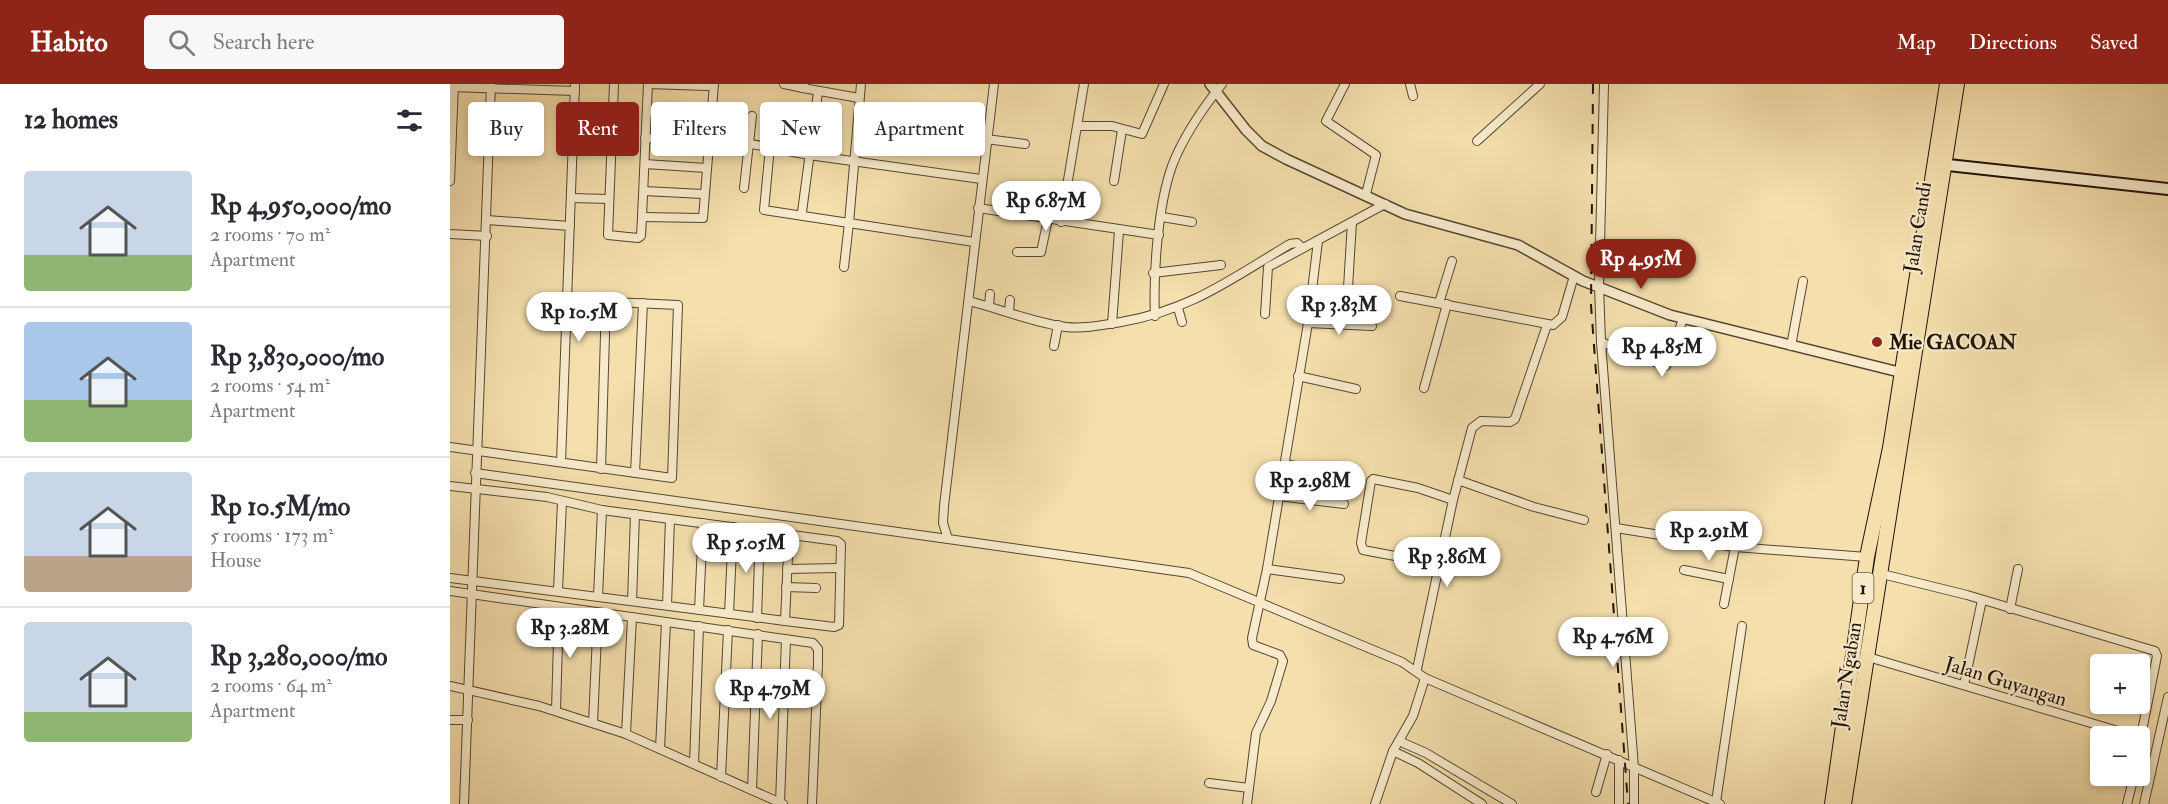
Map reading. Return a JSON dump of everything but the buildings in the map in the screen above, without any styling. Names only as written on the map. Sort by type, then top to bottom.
[{"type":"highway","name":"Jalan Candi","points":[[1908,374],[1939,164],[1947,84]]},
{"type":"highway","name":"Jalan Candi","points":[[1939,164],[1957,84]]},
{"type":"highway","name":"1","points":[[1832,804],[1867,557],[1908,374]]},
{"type":"highway","name":"Jalan Ngaban","points":[[1844,804],[1882,574],[1908,374]]},
{"type":"main road","points":[[1939,164],[2168,189]]},
{"type":"street","points":[[614,84],[609,236],[640,237],[648,84],[710,85],[710,102]]},
{"type":"street","points":[[784,84],[860,98]]},
{"type":"street","points":[[844,267],[861,84]]},
{"type":"street","points":[[946,534],[944,506],[994,84]]},
{"type":"street","points":[[1061,222],[1084,84]]},
{"type":"street","points":[[1078,126],[1112,126],[1137,135],[1143,133],[1164,84]]},
{"type":"street","points":[[1155,316],[1153,273],[1174,162],[1213,88],[1222,84]]},
{"type":"street","points":[[1265,314],[1267,268],[1301,246],[1318,241],[1352,222],[1376,199],[1376,155],[1326,121],[1345,84]]},
{"type":"street","points":[[1410,84],[1413,96]]},
{"type":"street","points":[[1477,141],[1540,84]]},
{"type":"street","points":[[1604,84],[1599,286],[1601,342],[1634,768],[1634,804]]},
{"type":"street","points":[[450,182],[453,86],[575,87],[561,462]]},
{"type":"street","points":[[464,804],[470,692],[475,472],[487,236],[490,86]]},
{"type":"street","points":[[1213,88],[1245,130],[1262,146],[1414,217],[1518,245],[1574,276],[1683,319],[1908,374]]},
{"type":"street","points":[[817,102],[818,92]]},
{"type":"street","points":[[647,112],[651,112]]},
{"type":"street","points":[[744,188],[752,116]]},
{"type":"street","points":[[1114,181],[1122,130]]},
{"type":"street","points":[[645,138],[651,138]]},
{"type":"street","points":[[986,139],[1025,144]]},
{"type":"street","points":[[749,143],[760,145]]},
{"type":"street","points":[[642,217],[702,219],[707,156]]},
{"type":"street","points":[[769,156],[764,210],[974,242]]},
{"type":"street","points":[[802,212],[809,156]]},
{"type":"street","points":[[816,156],[981,179]]},
{"type":"street","points":[[645,164],[706,168]]},
{"type":"street","points":[[644,191],[703,194]]},
{"type":"street","points":[[571,203],[609,199]]},
{"type":"street","points":[[978,208],[1160,236]]},
{"type":"street","points":[[1162,217],[1192,222]]},
{"type":"street","points":[[1017,252],[1041,252],[1048,219]]},
{"type":"street","points":[[487,220],[570,225]]},
{"type":"street","points":[[1347,304],[1352,222]]},
{"type":"street","points":[[1112,324],[1119,231]]},
{"type":"street","points":[[450,234],[487,236]]},
{"type":"street","points":[[1247,804],[1255,736],[1276,687],[1283,658],[1253,645],[1252,638],[1266,572],[1308,323],[1318,241]]},
{"type":"street","points":[[968,305],[989,306],[1009,311],[1057,330],[1180,314],[1195,301],[1290,244],[1301,246]]},
{"type":"street","points":[[1424,388],[1452,261]]},
{"type":"street","points":[[1153,273],[1221,265]]},
{"type":"street","points":[[1400,296],[1547,325],[1557,323],[1562,317],[1574,276]]},
{"type":"street","points":[[1791,346],[1803,281]]},
{"type":"street","points":[[989,306],[990,294]]},
{"type":"street","points":[[450,447],[476,455],[561,462],[669,478],[673,475],[679,306],[676,303],[568,300]]},
{"type":"street","points":[[1009,311],[1010,300]]},
{"type":"street","points":[[601,469],[606,301]]},
{"type":"street","points":[[636,474],[643,303]]},
{"type":"street","points":[[1601,342],[1666,366],[1683,319]]},
{"type":"street","points":[[1308,323],[1372,326]]},
{"type":"street","points":[[1417,669],[1438,564],[1469,437],[1476,424],[1487,420],[1510,422],[1515,419],[1547,325]]},
{"type":"street","points":[[1054,346],[1057,330]]},
{"type":"street","points":[[1298,376],[1356,389]]},
{"type":"street","points":[[1284,464],[1312,469]]},
{"type":"street","points":[[475,472],[946,534],[1183,572],[1332,631],[1417,669],[1425,678],[1718,803],[1742,626]]},
{"type":"street","points":[[1438,564],[1363,550],[1361,543],[1371,481],[1373,479],[1418,488],[1453,499]]},
{"type":"street","points":[[1458,480],[1534,507],[1584,520]]},
{"type":"street","points":[[450,486],[547,497],[602,510],[839,542],[839,625],[834,627],[757,618],[558,590],[450,578]]},
{"type":"street","points":[[1278,496],[1344,504]]},
{"type":"street","points":[[558,590],[562,501]]},
{"type":"street","points":[[598,596],[602,510]]},
{"type":"street","points":[[632,601],[635,514]]},
{"type":"street","points":[[667,605],[670,519]]},
{"type":"street","points":[[694,764],[702,626],[703,523]]},
{"type":"street","points":[[729,614],[733,527]]},
{"type":"street","points":[[1616,528],[1735,547],[1867,557]]},
{"type":"street","points":[[757,618],[760,531]]},
{"type":"street","points":[[785,621],[789,534]]},
{"type":"street","points":[[1724,604],[1735,547]]},
{"type":"street","points":[[787,569],[839,568]]},
{"type":"street","points":[[2010,609],[2018,569]]},
{"type":"street","points":[[1684,570],[1729,579]]},
{"type":"street","points":[[1266,572],[1340,579]]},
{"type":"street","points":[[1882,574],[1982,600],[2156,653],[2141,726]]},
{"type":"street","points":[[786,587],[816,588]]},
{"type":"street","points":[[450,591],[808,642],[818,648],[812,804]]},
{"type":"street","points":[[1964,685],[1982,600]]},
{"type":"street","points":[[555,710],[559,607]]},
{"type":"street","points":[[593,723],[598,613]]},
{"type":"street","points":[[626,734],[632,617]]},
{"type":"street","points":[[660,749],[666,622]]},
{"type":"street","points":[[721,777],[728,630]]},
{"type":"street","points":[[752,790],[758,634]]},
{"type":"street","points":[[450,686],[555,710],[626,734],[782,803],[786,639]]},
{"type":"street","name":"Jalan Guyangan","points":[[1868,657],[2094,726]]},
{"type":"street","points":[[1375,804],[1396,746],[1413,716],[1425,678]]},
{"type":"street","points":[[2144,804],[2168,697]]},
{"type":"street","points":[[450,720],[468,719]]},
{"type":"street","points":[[1396,746],[1482,804]]},
{"type":"street","points":[[1396,746],[1426,753],[1512,804]]},
{"type":"street","points":[[1596,792],[1607,754]]},
{"type":"street","points":[[1619,760],[1619,804]]},
{"type":"street","points":[[1209,783],[1249,788]]},
{"type":"street","points":[[2127,804],[2132,786]]},
{"type":"railway","points":[[1593,84],[1591,305],[1628,804]]},
{"type":"place","name":"Mie GACOAN","points":[[1877,342]]}]
